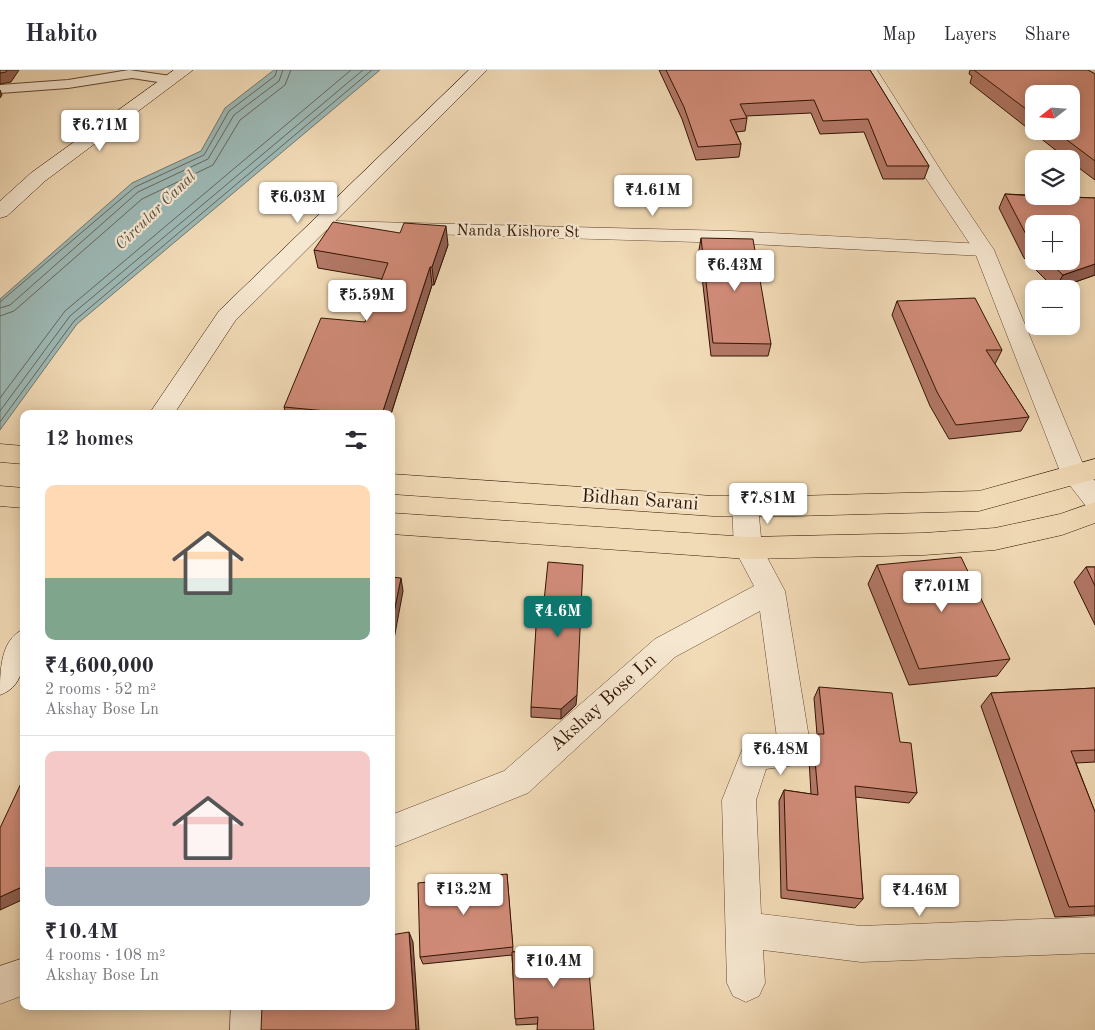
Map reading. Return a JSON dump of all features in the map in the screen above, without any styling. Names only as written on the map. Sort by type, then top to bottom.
[{"type":"main road","points":[[0,453],[20,455]]},
{"type":"main road","name":"Bidhan Sarani","points":[[395,484],[713,506],[745,506],[979,501],[1085,472]]},
{"type":"main road","points":[[0,496],[20,498]]},
{"type":"main road","name":"Bidhan Sarani","points":[[395,523],[748,548],[924,544],[995,538],[1062,524],[1095,512]]},
{"type":"street","points":[[164,410],[228,316],[321,227],[479,70]]},
{"type":"street","points":[[870,70],[935,177],[984,250],[1085,472],[1095,499]]},
{"type":"street","points":[[0,212],[38,177],[178,75]]},
{"type":"street","name":"Nanda Kishore St","points":[[321,227],[732,237],[984,250]]},
{"type":"street","points":[[745,506],[748,548],[771,591],[795,750],[755,756],[739,800],[746,984]]},
{"type":"street","name":"Akshay Bose Ln","points":[[395,830],[516,782],[665,648],[771,591]]},
{"type":"street","points":[[0,682],[20,649]]},
{"type":"street","points":[[744,930],[861,944],[1095,935]]},
{"type":"street","points":[[0,985],[20,978]]},
{"type":"street","points":[[249,1030],[250,1010]]},
{"type":"lane","points":[[0,89],[68,84],[132,74],[178,75]]},
{"type":"water","name":"Circular Canal","points":[[274,70],[380,70],[77,324],[0,430],[0,299],[132,183],[201,151],[225,108]]},
{"type":"building","points":[[0,70],[7,70],[0,73]]},
{"type":"building","points":[[666,70],[870,70],[929,166],[887,166],[868,119],[823,121],[814,100],[740,104],[747,118],[730,120],[741,144],[698,147],[684,107]]},
{"type":"building","points":[[974,70],[1088,70],[1095,74],[1095,161],[1067,140],[1080,140],[1080,85],[1025,85],[1025,108]]},
{"type":"building","points":[[1005,194],[1025,195],[1025,205],[1080,205],[1080,198],[1095,198],[1095,264],[1080,269],[1080,215],[1025,215],[1025,232]]},
{"type":"building","points":[[333,222],[400,233],[404,223],[446,226],[432,267],[430,267],[383,410],[316,410],[284,407],[321,318],[365,322],[388,263],[314,250]]},
{"type":"building","points":[[701,238],[753,239],[771,344],[713,343]]},
{"type":"building","points":[[1058,270],[1078,270],[1063,275]]},
{"type":"building","points":[[975,298],[1002,350],[986,350],[1029,417],[956,425],[937,392],[897,301]]},
{"type":"building","points":[[961,557],[1010,659],[919,669],[877,565]]},
{"type":"building","points":[[548,562],[583,565],[577,695],[561,709],[531,707],[537,611],[543,611]]},
{"type":"building","points":[[1086,567],[1095,567],[1095,586]]},
{"type":"building","points":[[395,577],[401,578],[395,607]]},
{"type":"building","points":[[819,687],[892,693],[900,742],[911,743],[917,793],[855,786],[863,899],[787,890],[784,790],[818,795],[814,748],[818,740],[818,734],[824,734]]},
{"type":"building","points":[[1095,688],[1095,750],[1071,751],[1095,812],[1095,906],[1069,907],[991,693]]},
{"type":"building","points":[[20,786],[20,888],[0,897],[0,828]]},
{"type":"building","points":[[507,874],[513,947],[420,957],[418,883]]},
{"type":"building","points":[[409,932],[416,1030],[261,1030],[262,1010],[395,1010],[395,934]]},
{"type":"building","points":[[587,947],[594,1030],[537,1030],[538,1017],[515,1019],[512,952]]}]
